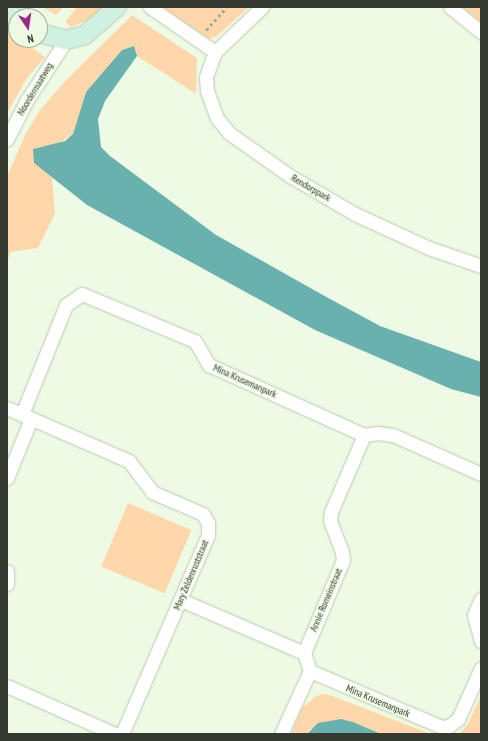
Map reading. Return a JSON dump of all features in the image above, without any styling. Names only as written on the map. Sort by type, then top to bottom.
[{"type":"street","points":[[48,35],[66,40],[85,34],[117,7]]},
{"type":"street","points":[[150,7],[215,52]]},
{"type":"street","name":"Rendorppark","points":[[262,7],[215,52],[206,77],[207,91],[217,118],[229,133],[290,176],[355,214],[391,232],[481,266]]},
{"type":"street","points":[[450,7],[481,32]]},
{"type":"street","name":"Noordermaatweg","points":[[7,139],[27,100],[66,40]]},
{"type":"street","name":"Mina Krusemanpark","points":[[7,478],[66,305],[82,294],[195,341],[209,365],[364,435],[378,433],[393,435],[481,474]]},
{"type":"street","name":"Mary Zeldenruststraat","points":[[7,408],[129,461],[152,492],[203,514],[208,523],[208,535],[182,600],[122,734]]},
{"type":"street","name":"Annie Romeinstraat","points":[[304,653],[343,560],[342,552],[330,520],[331,512],[364,435]]},
{"type":"street","points":[[7,571],[7,584]]},
{"type":"street","points":[[481,599],[474,615],[481,641]]},
{"type":"street","points":[[182,600],[304,653],[310,671],[281,734]]},
{"type":"street","name":"Mina Krusemanpark","points":[[310,671],[442,727],[458,719],[481,668]]},
{"type":"street","points":[[7,686],[115,734]]},
{"type":"path","points":[[197,40],[228,7]]},
{"type":"shaded area","points":[[42,7],[64,7],[56,15],[48,10],[48,8]]},
{"type":"shaded area","points":[[77,7],[105,7],[86,21],[71,27],[65,22]]},
{"type":"shaded area","points":[[162,7],[249,7],[217,36],[209,39]]},
{"type":"shaded area","points":[[462,7],[481,7],[481,22]]},
{"type":"shaded area","points":[[132,15],[197,58],[196,94],[137,56],[133,46],[122,50],[86,92],[73,134],[56,145],[38,147],[34,163],[52,175],[55,214],[38,248],[11,252],[7,262],[7,176],[26,133],[40,110],[64,82]]},
{"type":"shaded area","points":[[7,29],[8,48],[33,48],[45,57],[27,78],[7,113]]},
{"type":"shaded area","points":[[128,503],[192,530],[165,593],[101,567]]},
{"type":"shaded area","points":[[322,694],[330,695],[431,734],[381,734],[353,722],[310,729],[307,734],[291,734],[302,708],[315,697]]},
{"type":"shaded area","points":[[481,695],[481,734],[459,734],[468,724]]},
{"type":"water","points":[[134,46],[137,56],[105,101],[98,119],[101,147],[110,156],[216,235],[380,326],[481,362],[481,397],[451,389],[315,330],[87,205],[34,163],[33,149],[65,141],[73,134],[86,92],[122,50]]},
{"type":"water","points":[[341,719],[353,722],[381,734],[307,734],[318,723]]}]
